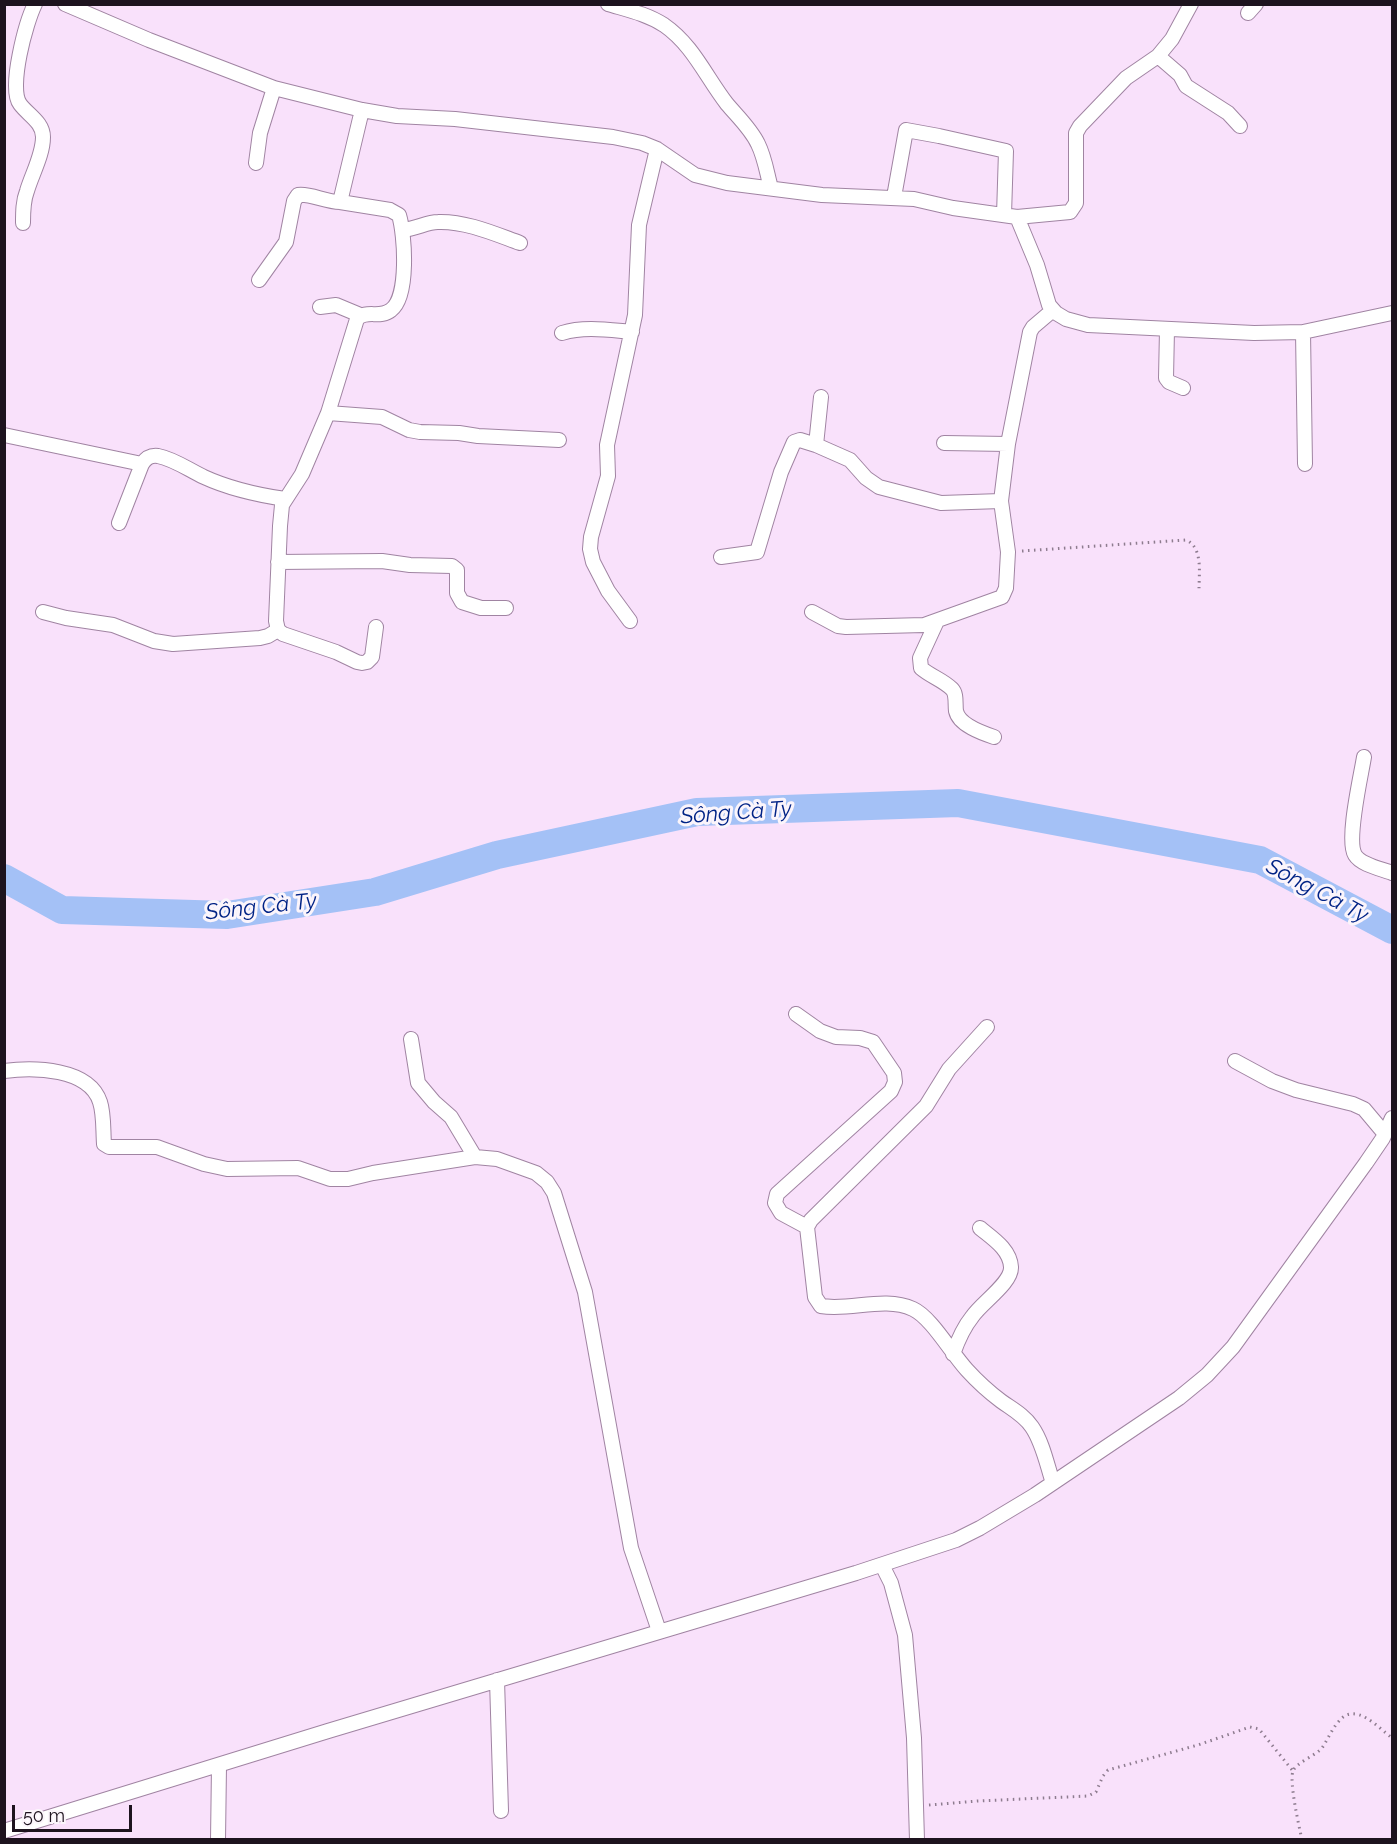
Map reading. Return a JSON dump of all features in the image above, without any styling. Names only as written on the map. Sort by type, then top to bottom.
[{"type":"street","points":[[22,223],[26,193],[43,139],[41,127],[18,102],[15,89],[19,57],[34,4]]},
{"type":"street","points":[[65,4],[149,40],[274,88],[362,110],[397,116],[455,119],[613,137],[642,143],[657,149],[686,170],[702,177],[727,183],[822,195],[914,199],[953,208],[1011,216],[1070,212],[1076,203],[1076,133],[1080,126],[1126,78],[1158,56],[1172,39],[1191,4]]},
{"type":"street","points":[[608,4],[653,18],[686,45],[757,142],[771,188]]},
{"type":"street","points":[[1158,56],[1180,75],[1186,86],[1228,113],[1240,126]]},
{"type":"street","points":[[255,163],[260,133],[274,88]]},
{"type":"street","points":[[340,202],[362,110]]},
{"type":"street","points":[[894,197],[906,130],[1006,152],[1011,216],[1037,265],[1046,296],[1053,310],[1066,319],[1088,325],[1254,333],[1303,332],[1392,313]]},
{"type":"street","points":[[630,621],[608,591],[593,562],[590,549],[591,537],[608,476],[607,445],[635,315],[639,225],[657,149]]},
{"type":"street","points":[[259,280],[286,242],[294,201],[298,195],[390,210],[399,215],[405,262],[397,303],[391,310],[383,314],[360,315],[336,305],[320,307]]},
{"type":"street","points":[[402,230],[412,230],[441,221],[481,230],[520,243]]},
{"type":"street","points":[[812,612],[838,626],[846,627],[924,625],[1002,597],[1006,588],[1008,552],[1001,501],[1008,444],[1030,332],[1053,310]]},
{"type":"street","points":[[360,315],[355,323],[328,413],[302,474],[282,505],[276,621],[278,630],[283,634],[362,663],[372,657],[376,627]]},
{"type":"street","points":[[561,333],[574,329],[632,332]]},
{"type":"street","points":[[1167,330],[1166,378],[1169,382],[1183,388]]},
{"type":"street","points":[[1303,332],[1305,464]]},
{"type":"street","points":[[816,445],[821,397]]},
{"type":"street","points":[[328,413],[382,417],[409,430],[420,432],[459,432],[478,436],[559,440]]},
{"type":"street","points":[[4,435],[142,464]]},
{"type":"street","points":[[721,557],[756,552],[781,472],[794,442],[801,440],[850,460],[858,466],[866,478],[879,487],[940,503],[1001,501]]},
{"type":"street","points":[[944,443],[1008,444]]},
{"type":"street","points":[[119,523],[142,464],[147,457],[158,456],[250,493],[285,499]]},
{"type":"street","points":[[278,561],[382,561],[410,565],[452,566],[457,570],[457,593],[462,602],[481,608],[506,608]]},
{"type":"street","points":[[44,612],[66,618],[113,625],[154,641],[180,645],[268,636],[278,630]]},
{"type":"street","points":[[937,621],[920,658],[921,668],[951,688],[954,692],[956,711],[962,720],[982,733],[994,737]]},
{"type":"street","points":[[1364,757],[1352,828],[1353,848],[1355,855],[1361,861],[1392,873]]},
{"type":"street","points":[[796,1014],[820,1031],[836,1037],[860,1038],[873,1042],[894,1073],[895,1082],[891,1091],[777,1194],[775,1203],[781,1213],[807,1227]]},
{"type":"street","points":[[987,1027],[949,1068],[926,1106],[811,1220],[807,1227],[815,1297],[821,1306],[902,1305],[914,1309],[925,1317],[953,1354],[983,1386],[1031,1425],[1036,1433],[1053,1483]]},
{"type":"street","points":[[411,1039],[418,1083],[451,1117],[475,1157]]},
{"type":"street","points":[[1235,1061],[1280,1084],[1364,1109],[1387,1136]]},
{"type":"street","points":[[4,1071],[56,1072],[72,1075],[89,1084],[100,1100],[104,1144],[109,1148],[157,1148],[204,1164],[227,1169],[298,1168],[330,1179],[348,1179],[475,1157],[497,1159],[536,1173],[547,1182],[554,1193],[585,1292],[631,1548],[659,1631]]},
{"type":"street","points":[[4,1831],[882,1565],[968,1535],[1053,1483],[1179,1398],[1218,1364],[1233,1347],[1387,1136],[1392,1119]]},
{"type":"street","points":[[953,1354],[972,1315],[1009,1277],[1011,1270],[1008,1257],[1001,1246],[980,1228]]},
{"type":"street","points":[[882,1565],[891,1583],[905,1635],[913,1730],[917,1839]]},
{"type":"street","points":[[497,1680],[501,1811]]},
{"type":"street","points":[[218,1839],[219,1766]]},
{"type":"path","points":[[1008,552],[1186,540],[1192,542],[1198,552],[1199,589]]},
{"type":"path","points":[[1293,1771],[1321,1749],[1340,1719],[1347,1714],[1357,1713],[1392,1738]]},
{"type":"path","points":[[915,1806],[1088,1796],[1096,1792],[1108,1770],[1198,1745],[1250,1726],[1259,1729],[1293,1771],[1297,1816],[1302,1839]]},
{"type":"waterway","name":"Sông Cà Ty","points":[[4,878],[62,910],[227,915],[375,892],[497,855],[697,812],[958,803],[1260,860],[1392,930]]}]
